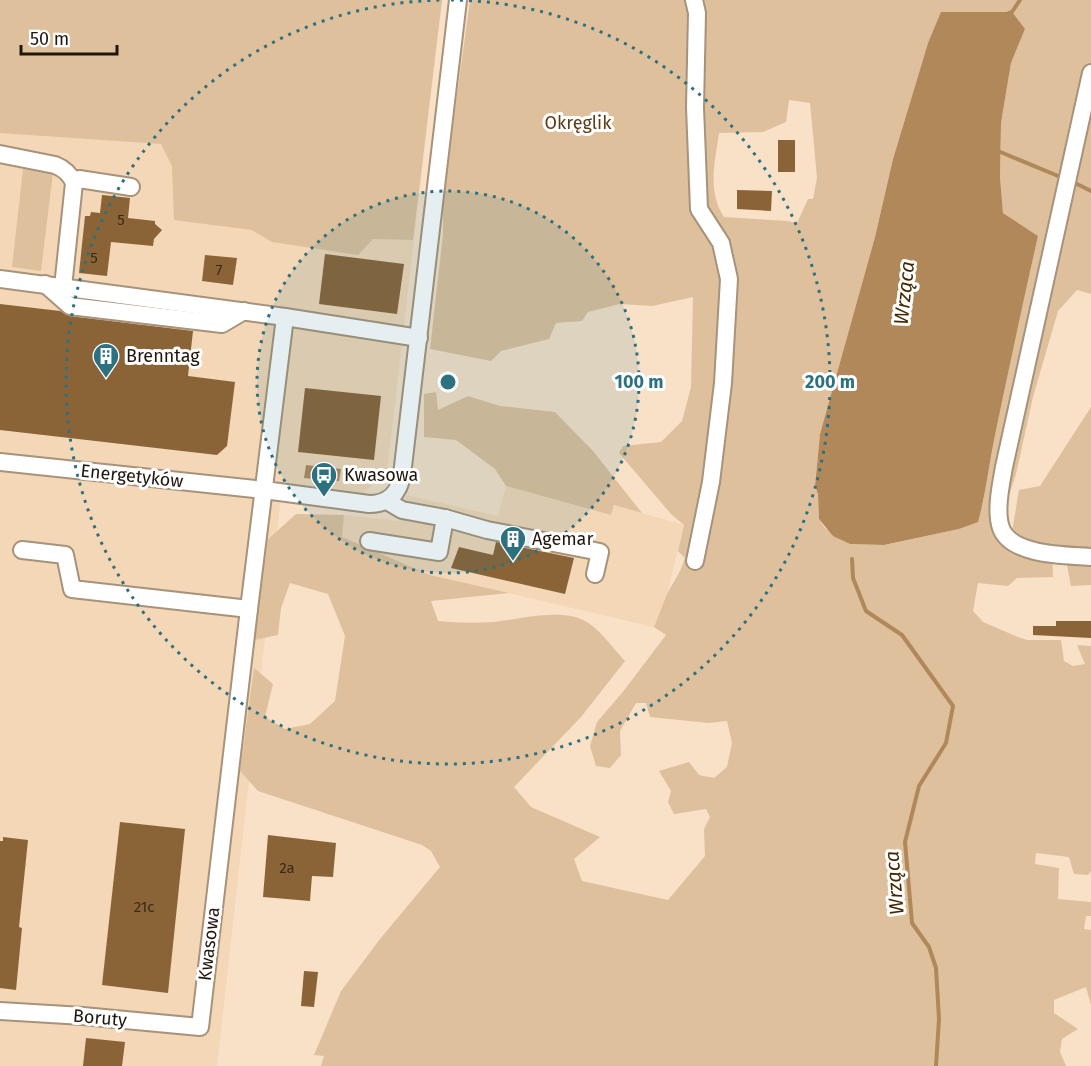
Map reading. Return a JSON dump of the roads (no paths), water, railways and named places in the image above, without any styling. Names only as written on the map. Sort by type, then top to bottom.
[{"type":"street","points":[[264,490],[375,504],[393,497],[399,488],[419,338],[458,0]]},
{"type":"street","points":[[693,0],[697,13],[695,107],[699,209],[721,243],[729,279],[723,383],[711,482],[695,561]]},
{"type":"street","points":[[1091,73],[999,498],[1000,525],[1004,534],[1011,540],[1038,552],[1091,557]]},
{"type":"street","points":[[0,154],[56,165],[64,169],[74,183],[63,287]]},
{"type":"street","points":[[74,183],[79,179],[131,187]]},
{"type":"street","points":[[0,279],[244,311],[419,338]]},
{"type":"street","points":[[45,284],[70,306],[222,324],[244,311]]},
{"type":"street","name":"Kwasowa","points":[[200,1027],[285,317]]},
{"type":"street","name":"Energetyków","points":[[0,462],[264,490]]},
{"type":"street","points":[[387,501],[402,510],[445,518],[487,530],[600,552],[595,574]]},
{"type":"street","points":[[369,541],[439,552],[445,518]]},
{"type":"street","points":[[22,550],[65,555],[72,589],[249,609]]},
{"type":"street","name":"Boruty","points":[[0,1011],[200,1027]]},
{"type":"water","points":[[941,12],[1012,12],[1025,29],[1011,63],[1001,123],[1000,177],[1003,213],[1038,236],[978,522],[959,529],[884,545],[850,544],[833,536],[819,519],[818,494],[815,486],[820,434],[875,237],[893,159],[928,43]]},
{"type":"water","points":[[306,465],[341,469],[339,481],[304,478]]},
{"type":"waterway","name":"Wrząca","points":[[1009,13],[1020,0]]},
{"type":"waterway","points":[[998,151],[1063,178]]},
{"type":"waterway","points":[[1073,182],[1091,191]]},
{"type":"waterway","name":"Wrząca","points":[[852,559],[853,578],[866,611],[902,635],[953,706],[946,743],[919,786],[905,842],[912,923],[929,947],[936,968],[939,1019],[936,1066]]},
{"type":"place","name":"Brenntag","points":[[106,379]]},
{"type":"place","name":"Kwasowa","points":[[324,498]]},
{"type":"place","name":"Agemar","points":[[513,562]]},
{"type":"park label","name":"Okręglik","points":[[578,123]]}]
